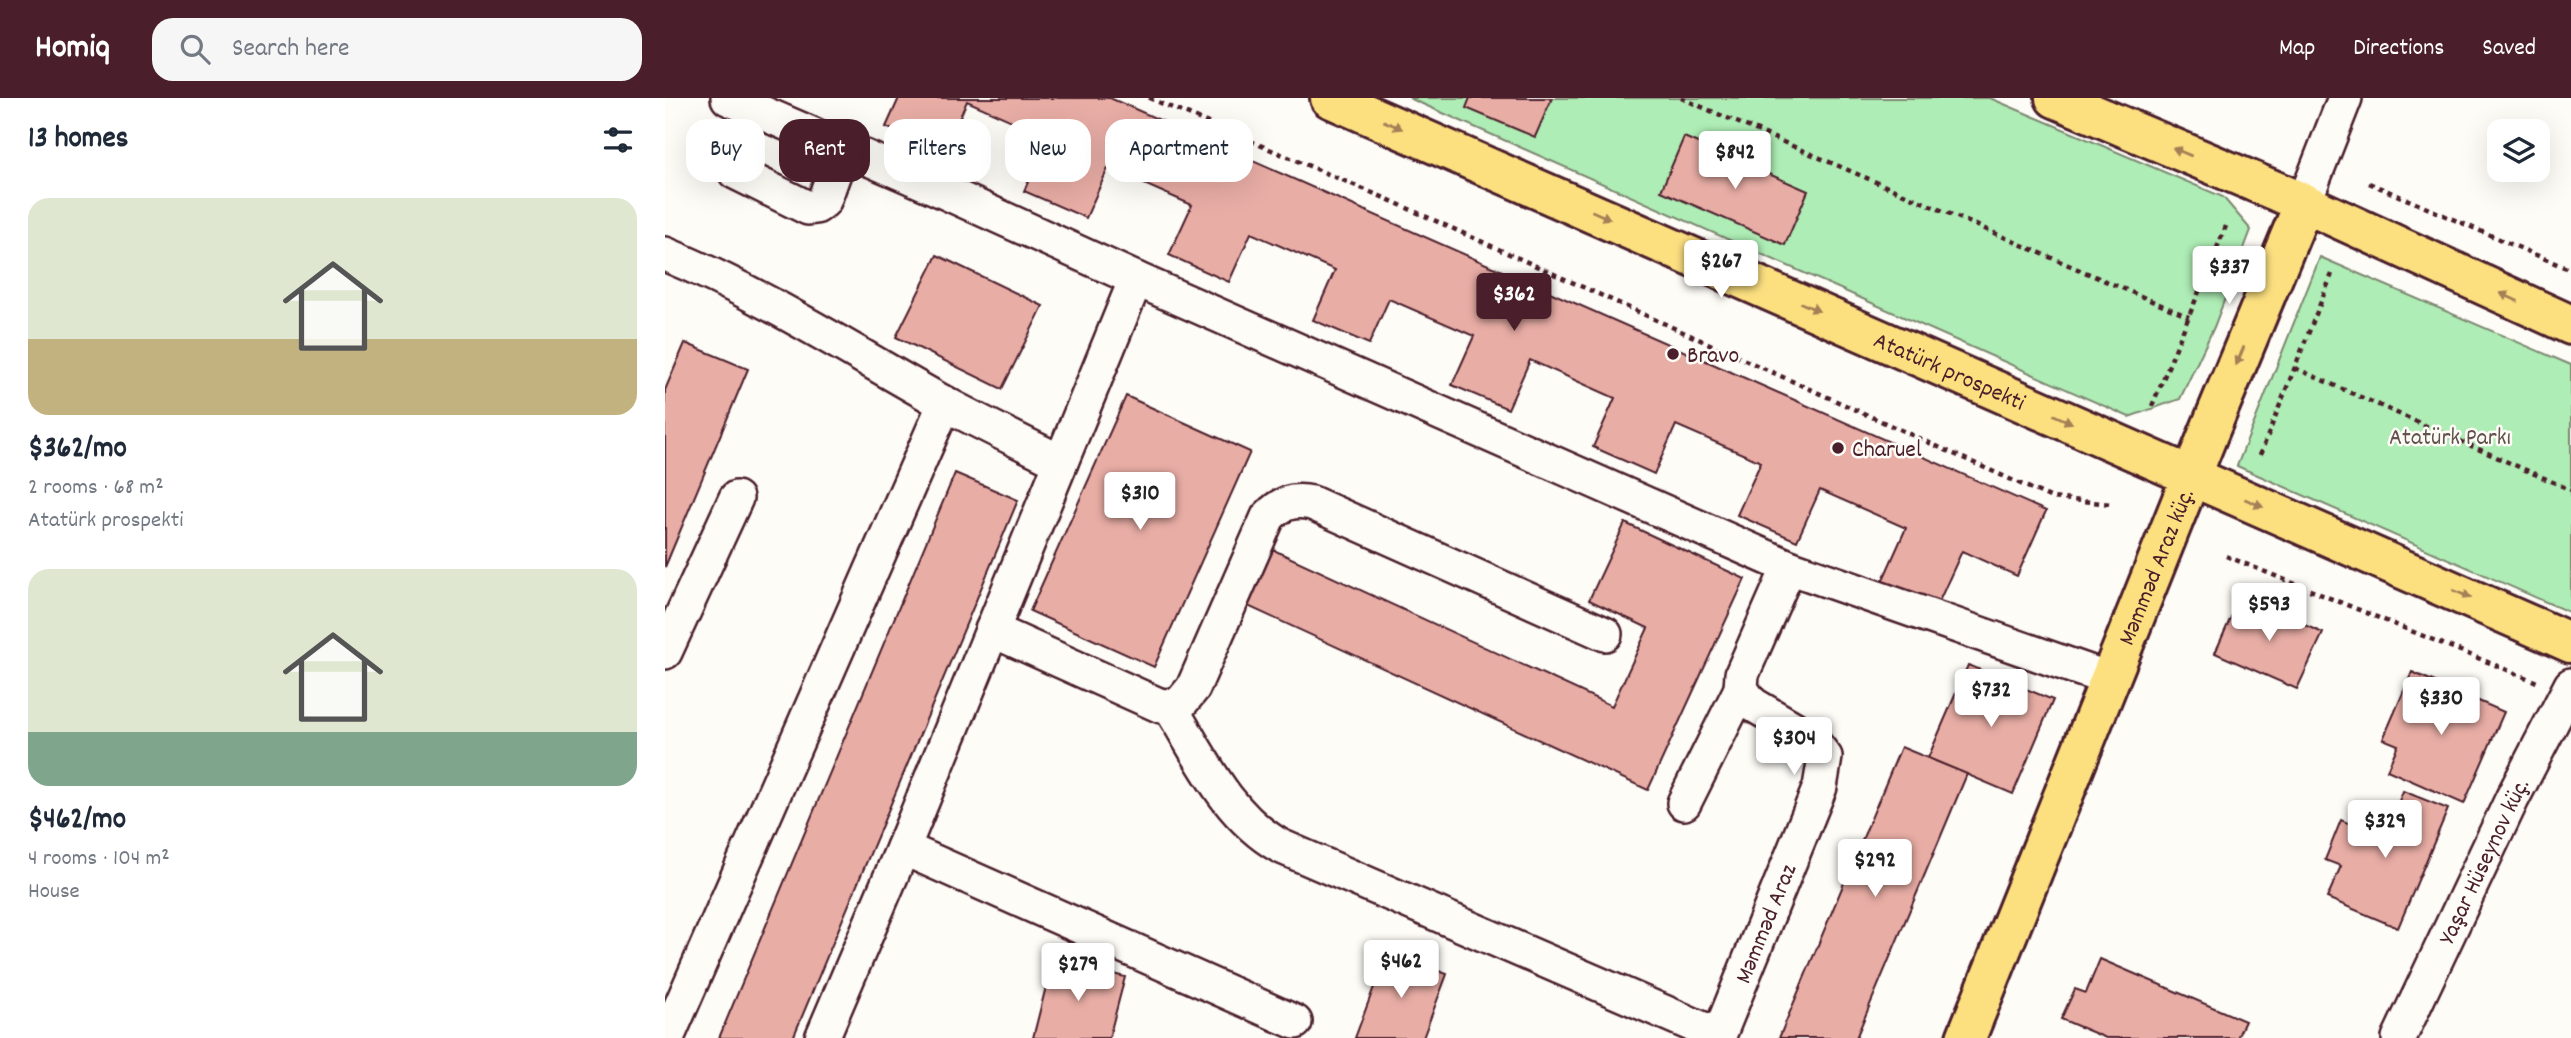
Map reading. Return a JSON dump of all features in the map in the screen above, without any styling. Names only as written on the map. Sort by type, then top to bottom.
[{"type":"main road","name":"Atatürk prospekti","points":[[1330,98],[2571,643]]},
{"type":"main road","points":[[2056,98],[2304,203],[2571,325]]},
{"type":"main road","name":"Məmməd Araz küç.","points":[[1966,1038],[2191,475],[2304,203]]},
{"type":"street","points":[[729,98],[779,120]]},
{"type":"street","name":"Məmməd Araz küç.","points":[[2304,203],[2346,98]]},
{"type":"street","points":[[870,160],[1789,567],[2109,679]]},
{"type":"street","points":[[755,182],[808,208],[816,207],[824,201],[831,182]]},
{"type":"street","points":[[665,254],[709,272],[847,346],[944,403],[1061,462]]},
{"type":"street","points":[[822,1038],[903,848],[1136,279]]},
{"type":"street","points":[[667,1038],[944,403]]},
{"type":"street","points":[[665,652],[736,498]]},
{"type":"street","points":[[992,630],[1161,706],[1179,705],[1193,688],[1268,517],[1278,506],[1288,502],[1312,503],[1605,634]]},
{"type":"street","points":[[1684,803],[1741,689],[1742,674],[1789,567]]},
{"type":"street","name":"Məmməd Araz","points":[[1718,1037],[1820,787],[1825,757],[1811,738],[1752,704],[1741,689]]},
{"type":"street","name":"Yaşar Hüseynov küç.","points":[[2399,1038],[2512,799],[2569,692]]},
{"type":"street","points":[[1170,707],[1229,802],[1248,824],[1265,838],[1718,1037]]},
{"type":"street","points":[[903,848],[1295,1022]]},
{"type":"path","points":[[1149,98],[1387,199],[2052,498],[2112,504]]},
{"type":"path","points":[[1681,98],[2189,317]]},
{"type":"path","points":[[2369,183],[2571,270]]},
{"type":"path","points":[[2152,406],[2226,226]]},
{"type":"path","points":[[2260,455],[2332,274]]},
{"type":"path","points":[[2295,368],[2571,490]]},
{"type":"path","points":[[2226,556],[2569,692]]},
{"type":"green space","points":[[1409,98],[1990,98],[2223,197],[2251,230],[2214,327],[2180,399],[2129,417]]},
{"type":"green space","name":"Atatürk Parkı","points":[[2320,257],[2571,365],[2571,613],[2237,466]]},
{"type":"building","points":[[899,98],[1110,98],[1158,119],[1105,119],[1105,175],[1086,218],[1024,191],[1028,182],[1091,182],[1091,119],[1008,119],[967,101],[959,119],[890,119]]},
{"type":"building","points":[[1470,98],[1552,98],[1535,137],[1466,108]]},
{"type":"building","points":[[1684,137],[1808,191],[1785,245],[1661,191]]},
{"type":"building","points":[[1253,161],[2046,511],[2017,576],[1962,551],[1936,608],[1881,584],[1906,528],[1820,490],[1797,541],[1737,515],[1761,462],[1676,425],[1654,474],[1593,447],[1615,398],[1530,360],[1508,409],[1452,385],[1474,336],[1389,299],[1369,344],[1313,320],[1335,270],[1251,233],[1229,282],[1169,255],[1192,205],[1140,182],[1253,182]]},
{"type":"building","points":[[937,255],[1043,306],[1002,389],[896,337]]},
{"type":"building","points":[[685,343],[748,369],[665,567],[665,390]]},
{"type":"building","points":[[1126,396],[1250,452],[1154,667],[1030,611]]},
{"type":"building","points":[[955,473],[1018,500],[793,1038],[719,1038]]},
{"type":"building","points":[[1625,523],[1745,579],[1648,790],[1237,601],[1263,545],[1612,706],[1648,628],[1589,600]]},
{"type":"building","points":[[2240,597],[2323,633],[2297,689],[2215,653]]},
{"type":"building","points":[[1968,665],[2053,700],[2013,794],[1928,758]]},
{"type":"building","points":[[2412,672],[2504,712],[2464,804],[2387,770],[2398,745],[2383,739]]},
{"type":"building","points":[[1901,747],[1967,774],[1856,1038],[1779,1038]]},
{"type":"building","points":[[2403,791],[2448,809],[2398,928],[2327,898],[2341,866],[2325,860],[2341,820],[2384,838]]},
{"type":"building","points":[[1387,952],[1447,974],[1423,1038],[1355,1038]]},
{"type":"building","points":[[1053,959],[1125,977],[1109,1038],[1033,1038]]},
{"type":"building","points":[[2100,959],[2245,1021],[2237,1038],[2106,1038],[2061,1019],[2075,989],[2086,993]]},
{"type":"place","name":"Bravo","points":[[1673,354]]},
{"type":"place","name":"Charuel","points":[[1838,448]]}]
